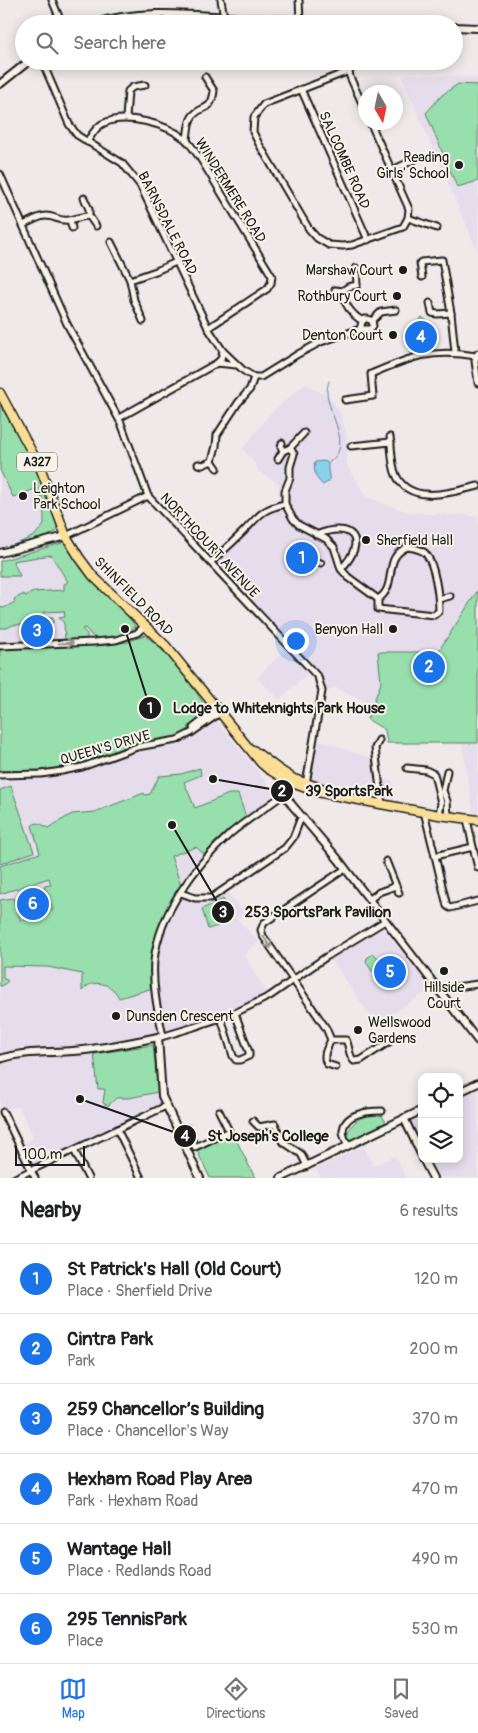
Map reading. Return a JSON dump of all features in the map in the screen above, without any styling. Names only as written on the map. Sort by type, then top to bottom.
[{"type":"main road","name":"SHINFIELD ROAD","points":[[0,393],[40,467],[69,544],[93,576],[166,646],[237,735],[250,748],[293,781]]},
{"type":"main road","name":"A327","points":[[293,781],[341,796],[382,805],[478,820]]},
{"type":"street","points":[[52,0],[58,15]]},
{"type":"street","points":[[221,0],[224,15]]},
{"type":"street","points":[[300,0],[300,15]]},
{"type":"street","points":[[140,15],[173,15]]},
{"type":"street","points":[[463,27],[478,28]]},
{"type":"street","points":[[0,84],[18,70]]},
{"type":"street","name":"BARNSDALE ROAD","points":[[46,70],[68,124],[77,135],[114,157],[130,172],[140,186],[208,328],[223,351],[236,364],[254,377]]},
{"type":"street","points":[[358,93],[349,71],[264,104],[254,117],[253,132],[258,144],[309,229],[317,238],[329,244],[343,246],[368,240],[403,227],[408,218],[409,209],[374,130]]},
{"type":"street","points":[[187,140],[193,115],[209,106],[213,100],[214,91],[205,78]]},
{"type":"street","points":[[126,118],[128,91],[132,86],[145,85]]},
{"type":"street","name":"SALCOMBE ROAD","points":[[301,89],[368,240]]},
{"type":"street","name":"WINDERMERE ROAD","points":[[87,142],[100,125],[113,119],[126,118],[155,124],[173,131],[187,140],[200,158],[272,276],[271,283],[267,289],[208,328]]},
{"type":"street","points":[[392,170],[414,160]]},
{"type":"street","name":"NORTHCOURT AVENUE","points":[[0,174],[67,324],[119,418],[148,496],[318,677],[322,691],[305,786]]},
{"type":"street","points":[[84,198],[89,209],[89,216],[96,226]]},
{"type":"street","points":[[24,225],[47,216],[59,220],[89,216]]},
{"type":"street","points":[[408,218],[437,228]]},
{"type":"street","points":[[70,220],[72,228]]},
{"type":"street","points":[[111,242],[117,247],[143,321]]},
{"type":"street","points":[[422,277],[421,262],[442,260],[455,352]]},
{"type":"street","points":[[130,280],[176,262]]},
{"type":"street","points":[[356,268],[357,285],[338,290],[354,315],[363,321],[366,319],[372,321]]},
{"type":"street","points":[[430,303],[432,313],[451,313]]},
{"type":"street","points":[[212,461],[217,435],[238,403],[250,389],[254,377],[261,377],[267,374],[321,342],[360,329],[370,329],[373,326],[372,321],[381,312],[396,310]]},
{"type":"street","points":[[133,317],[139,314]]},
{"type":"street","points":[[360,329],[363,321]]},
{"type":"street","points":[[119,418],[217,363],[221,359],[223,351]]},
{"type":"street","points":[[345,400],[373,396],[371,374],[405,359],[421,355],[455,352],[477,354],[478,382]]},
{"type":"street","points":[[217,363],[236,364]]},
{"type":"street","points":[[278,459],[283,451],[290,448],[304,433]]},
{"type":"street","points":[[351,446],[391,439],[396,474],[401,484],[410,491],[422,494],[478,486]]},
{"type":"street","points":[[282,443],[283,451]]},
{"type":"street","points":[[290,448],[294,454],[290,467],[290,478],[285,491],[285,504],[293,519],[299,526],[326,540],[334,547],[342,569],[359,586],[378,599]]},
{"type":"street","points":[[198,464],[203,465],[212,461]]},
{"type":"street","points":[[212,461],[217,468]]},
{"type":"street","points":[[0,553],[73,534],[148,496]]},
{"type":"street","points":[[211,562],[257,516],[273,507],[285,504]]},
{"type":"street","points":[[316,535],[328,530],[338,529],[347,531],[354,538],[356,546],[352,557],[342,569]]},
{"type":"street","points":[[408,547],[416,548],[426,553],[433,568],[439,599],[439,611],[434,615],[378,609],[378,599],[387,591],[394,556],[400,550],[408,547]]},
{"type":"street","points":[[313,561],[321,564]]},
{"type":"street","points":[[439,599],[450,596]]},
{"type":"street","points":[[0,646],[116,640],[137,633],[145,626]]},
{"type":"street","name":"QUEEN'S DRIVE","points":[[0,774],[41,774],[73,769],[137,747],[177,740],[186,736],[218,711]]},
{"type":"street","points":[[379,740],[375,748],[382,805]]},
{"type":"street","points":[[407,768],[417,772],[426,770],[434,774],[444,816]]},
{"type":"street","points":[[444,816],[447,801],[443,791],[447,770]]},
{"type":"street","points":[[293,781],[287,795],[292,806],[345,869],[478,1041]]},
{"type":"street","points":[[200,1178],[166,1106],[160,1085],[160,1037],[154,961],[160,933],[181,893],[199,868],[232,833],[280,797],[287,795]]},
{"type":"street","points":[[424,812],[447,906],[450,908],[478,901]]},
{"type":"street","points":[[181,893],[195,898],[211,898],[285,848],[293,838],[302,818]]},
{"type":"street","points":[[466,819],[478,867]]},
{"type":"street","points":[[435,856],[473,846]]},
{"type":"street","points":[[386,861],[399,893]]},
{"type":"street","points":[[336,1067],[327,1064],[325,1061],[324,1057],[331,1040],[326,1028],[263,936],[261,930],[264,924],[345,869]]},
{"type":"street","points":[[369,900],[379,892],[396,886]]},
{"type":"street","points":[[0,1059],[15,1055],[109,1047],[160,1037],[221,1018],[270,996],[326,957],[385,922]]},
{"type":"street","points":[[440,992],[449,988],[478,984]]},
{"type":"street","points":[[221,1018],[233,1056],[236,1060],[246,1058],[249,1056],[249,1052],[235,1013]]},
{"type":"street","points":[[331,1040],[346,1040],[354,1061],[361,1060],[395,1038]]},
{"type":"street","points":[[463,1090],[478,1083]]},
{"type":"street","points":[[15,1178],[166,1106]]},
{"type":"street","points":[[187,1151],[228,1130],[219,1111]]},
{"type":"street","points":[[348,1146],[343,1134],[343,1128],[348,1121],[356,1114],[367,1111],[382,1111]]},
{"type":"street","points":[[3,1112],[34,1178]]},
{"type":"street","points":[[281,1178],[418,1112]]},
{"type":"street","points":[[404,1118],[418,1148]]},
{"type":"street","points":[[253,1121],[259,1127],[275,1124],[282,1141],[301,1154],[307,1166]]},
{"type":"street","points":[[177,1131],[187,1128],[195,1147]]},
{"type":"street","points":[[117,1129],[141,1178]]},
{"type":"street","points":[[74,1150],[88,1178]]},
{"type":"street","points":[[426,1163],[433,1178]]},
{"type":"shaded area","name":"Reading Girls' School","points":[[407,74],[478,78],[478,252],[402,77]]},
{"type":"shaded area","points":[[305,384],[330,397],[341,415],[347,439],[347,465],[366,497],[410,513],[478,516],[478,590],[438,652],[378,652],[381,682],[372,704],[334,687],[325,693],[317,693],[312,678],[308,673],[279,699],[257,678],[288,647],[208,565],[255,516],[281,502],[278,488],[279,483],[258,471],[254,462],[243,449],[270,414]]},
{"type":"shaded area","name":"Leighton Park School","points":[[0,405],[37,468],[58,533],[55,536],[0,550]]},
{"type":"shaded area","points":[[65,542],[82,570],[97,587],[123,610],[136,627],[162,648],[178,666],[210,713],[275,793],[215,842],[178,890],[195,898],[204,899],[225,890],[245,913],[237,919],[259,942],[244,954],[270,996],[235,1013],[194,1027],[109,1044],[14,1052],[0,1056],[0,561]]},
{"type":"shaded area","points":[[319,740],[373,759],[381,781],[393,780],[394,805],[355,797],[309,782]]},
{"type":"shaded area","points":[[462,744],[478,744],[478,816],[474,816]]},
{"type":"shaded area","points":[[382,928],[431,989],[376,1024],[331,959]]},
{"type":"shaded area","points":[[153,1045],[157,1087],[162,1107],[32,1169],[21,1145],[34,1138],[19,1106],[0,1110],[0,1064],[24,1059],[98,1053]]},
{"type":"shaded area","points":[[478,1086],[478,1178],[436,1178],[429,1163],[463,1163],[463,1093]]},
{"type":"shaded area","points":[[418,1116],[418,1142],[407,1121]]},
{"type":"shaded area","points":[[363,1146],[373,1166],[395,1156],[406,1178],[321,1178],[316,1169]]},
{"type":"green space","points":[[458,84],[478,85],[478,181],[457,187],[426,113],[442,95]]},
{"type":"green space","points":[[422,317],[433,326],[428,332],[417,324]]},
{"type":"green space","points":[[419,326],[426,331],[428,345],[420,346],[417,342],[415,327]]},
{"type":"green space","points":[[0,405],[37,468],[57,525],[56,532],[8,548],[34,536],[44,525],[44,511],[38,488],[13,497],[0,470]]},
{"type":"green space","points":[[65,542],[82,570],[97,587],[123,610],[136,627],[115,637],[97,638],[92,636],[85,628],[82,629],[87,634],[87,639],[65,640],[64,623],[59,618],[65,617],[64,611],[44,612],[44,618],[53,618],[53,623],[13,625],[7,628],[0,628],[0,607],[4,608],[15,602],[14,599],[24,594],[25,596],[34,592],[64,590],[64,584],[68,582],[51,555],[13,561],[20,576],[0,576],[0,561]]},
{"type":"green space","points":[[478,590],[478,743],[387,743],[385,730],[367,719],[381,683],[378,652],[438,652]]},
{"type":"green space","points":[[145,635],[173,662],[210,713],[183,735],[176,738],[150,742],[74,766],[52,770],[0,771],[0,648],[104,645],[128,642]]},
{"type":"green space","points":[[200,768],[201,775],[184,782],[195,808],[229,794],[238,794],[246,817],[215,842],[205,855],[196,847],[171,856],[181,886],[161,924],[155,944],[153,988],[119,998],[112,988],[104,984],[96,983],[82,991],[82,974],[48,967],[3,966],[3,978],[8,981],[0,986],[0,900],[13,898],[21,921],[53,910],[44,886],[51,885],[49,878],[0,894],[0,866],[40,853],[32,826],[38,823],[48,828],[72,814],[95,812],[144,793],[145,795],[150,794],[159,776],[181,774]]},
{"type":"green space","points":[[11,786],[34,852],[0,864],[0,790]]},
{"type":"green space","points":[[223,899],[228,908],[223,912],[224,924],[208,929],[202,909]]},
{"type":"green space","points":[[373,954],[378,958],[382,967],[382,969],[375,972],[372,971],[366,962],[367,958]]},
{"type":"green space","points":[[153,1045],[158,1092],[129,1098],[116,1098],[108,1106],[103,1103],[105,1089],[98,1089],[94,1054]]},
{"type":"green space","points":[[381,1114],[386,1122],[349,1141],[347,1134],[353,1124],[360,1118]]},
{"type":"green space","points":[[233,1133],[255,1178],[210,1178],[197,1151]]},
{"type":"water","points":[[324,461],[328,463],[329,481],[323,485],[316,475],[314,466],[315,462]]},
{"type":"waterway","points":[[328,463],[336,456],[340,440],[328,401],[329,381]]},
{"type":"place","name":"Reading Girls' School","points":[[459,165]]},
{"type":"place","name":"Marshaw Court","points":[[403,270]]},
{"type":"place","name":"Rothbury Court","points":[[397,296]]},
{"type":"place","name":"Denton Court","points":[[393,335]]},
{"type":"place","name":"Hexham Road Play Area","points":[[421,337]]},
{"type":"place","name":"Leighton Park School","points":[[23,496]]},
{"type":"place","name":"Sherfield Hall","points":[[366,540]]},
{"type":"place","name":"St Patrick's Hall (Old Court)","points":[[302,558]]},
{"type":"place","name":"Lodge to Whiteknights Park House","points":[[125,629]]},
{"type":"place","name":"Benyon Hall","points":[[393,629]]},
{"type":"place","name":"259 Chancellor’s Building","points":[[37,631]]},
{"type":"place","name":"Cintra Park","points":[[429,667]]},
{"type":"place","name":"39 SportsPark","points":[[213,779]]},
{"type":"place","name":"253 SportsPark Pavilion","points":[[172,825]]},
{"type":"place","name":"295 TennisPark","points":[[33,904]]},
{"type":"place","name":"Hillside Court","points":[[444,971]]},
{"type":"place","name":"Wantage Hall","points":[[390,972]]},
{"type":"place","name":"Dunsden Crescent","points":[[116,1016]]},
{"type":"place","name":"Wellswood Gardens","points":[[358,1030]]},
{"type":"place","name":"St Joseph's College","points":[[80,1099]]}]
